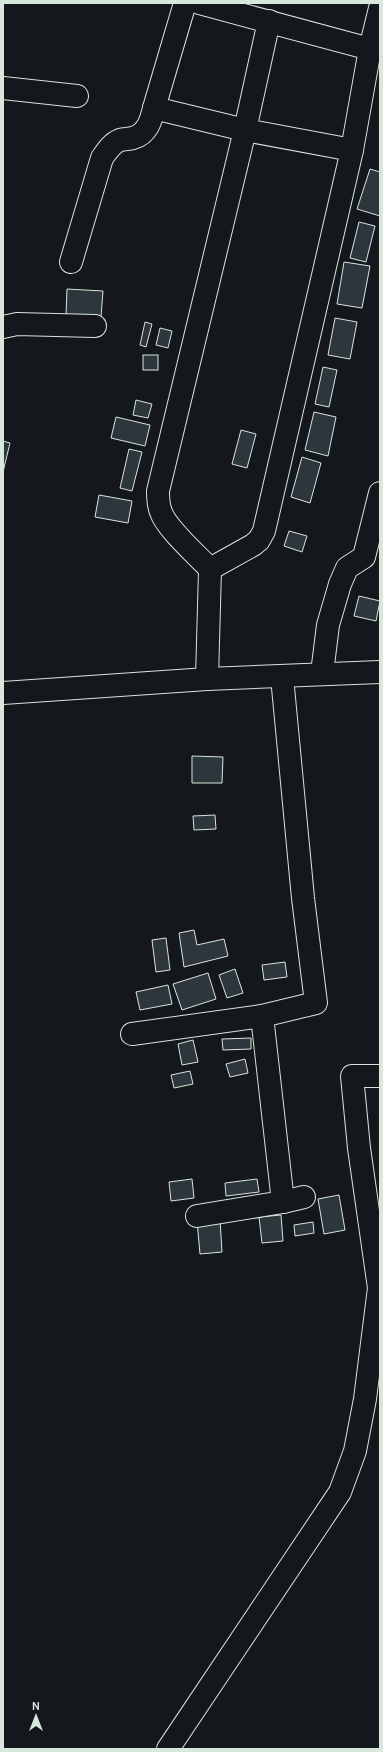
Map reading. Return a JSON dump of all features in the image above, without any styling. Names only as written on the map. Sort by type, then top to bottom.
[{"type":"street","points":[[71,262],[102,158],[110,147],[120,140],[134,138],[144,131],[150,122],[185,3]]},
{"type":"street","points":[[199,3],[370,49]]},
{"type":"street","points":[[210,569],[253,545],[259,540],[264,531],[352,150],[370,49],[380,8]]},
{"type":"street","points":[[207,679],[210,569],[168,524],[161,514],[158,491],[245,130],[269,22]]},
{"type":"street","points":[[3,88],[77,96]]},
{"type":"street","points":[[154,108],[245,130],[352,150]]},
{"type":"street","points":[[3,327],[17,324],[95,326]]},
{"type":"street","points":[[322,673],[328,626],[340,584],[346,568],[364,557],[380,493]]},
{"type":"street","points":[[3,694],[207,679],[282,677],[322,673],[380,672]]},
{"type":"street","points":[[132,1034],[262,1016],[316,1003],[282,677]]},
{"type":"street","points":[[197,1216],[294,1200],[262,1016]]},
{"type":"street","points":[[168,1749],[340,1492],[355,1451],[365,1399],[380,1288],[359,1148],[352,1076],[380,1076]]},
{"type":"building","points":[[370,169],[380,172],[380,216],[357,209]]},
{"type":"building","points":[[359,222],[375,226],[366,262],[350,258]]},
{"type":"building","points":[[344,262],[370,266],[362,308],[337,304]]},
{"type":"building","points":[[67,289],[103,291],[101,317],[66,315]]},
{"type":"building","points":[[335,318],[357,322],[350,359],[328,355]]},
{"type":"building","points":[[145,322],[152,324],[146,347],[140,345]]},
{"type":"building","points":[[160,328],[172,331],[168,348],[156,345]]},
{"type":"building","points":[[143,355],[158,355],[158,370],[143,370]]},
{"type":"building","points":[[323,367],[337,370],[329,407],[315,404]]},
{"type":"building","points":[[136,400],[152,404],[148,418],[133,415]]},
{"type":"building","points":[[314,412],[336,417],[328,456],[305,450]]},
{"type":"building","points":[[116,417],[150,425],[145,446],[111,438]]},
{"type":"building","points":[[241,430],[256,434],[247,468],[232,464]]},
{"type":"building","points":[[3,441],[10,443],[3,472]]},
{"type":"building","points":[[129,449],[142,452],[132,491],[120,488]]},
{"type":"building","points":[[302,457],[321,463],[310,503],[291,497]]},
{"type":"building","points":[[99,495],[132,501],[128,523],[95,517]]},
{"type":"building","points":[[289,531],[307,536],[302,552],[284,546]]},
{"type":"building","points":[[359,596],[380,601],[376,621],[354,616]]},
{"type":"building","points":[[192,756],[223,757],[222,783],[192,783]]},
{"type":"building","points":[[215,815],[216,829],[194,830],[193,816]]},
{"type":"building","points":[[194,930],[197,945],[224,939],[228,956],[184,967],[179,933]]},
{"type":"building","points":[[166,938],[170,970],[156,972],[152,940]]},
{"type":"building","points":[[285,962],[287,977],[264,980],[262,965]]},
{"type":"building","points":[[235,969],[243,993],[227,998],[219,975]]},
{"type":"building","points":[[208,973],[216,999],[182,1010],[173,984]]},
{"type":"building","points":[[168,985],[172,1004],[140,1010],[136,992]]},
{"type":"building","points":[[251,1038],[251,1049],[223,1050],[222,1039]]},
{"type":"building","points":[[193,1040],[198,1062],[182,1065],[178,1044]]},
{"type":"building","points":[[245,1059],[248,1073],[230,1077],[226,1064]]},
{"type":"building","points":[[190,1071],[193,1084],[174,1088],[171,1075]]},
{"type":"building","points":[[192,1179],[194,1198],[171,1201],[169,1182]]},
{"type":"building","points":[[257,1179],[259,1192],[226,1196],[225,1183]]},
{"type":"building","points":[[339,1195],[345,1230],[324,1234],[318,1199]]},
{"type":"building","points":[[281,1215],[283,1241],[262,1243],[259,1217]]},
{"type":"building","points":[[220,1219],[222,1252],[200,1254],[197,1221]]},
{"type":"building","points":[[313,1222],[314,1233],[295,1236],[294,1225]]}]
